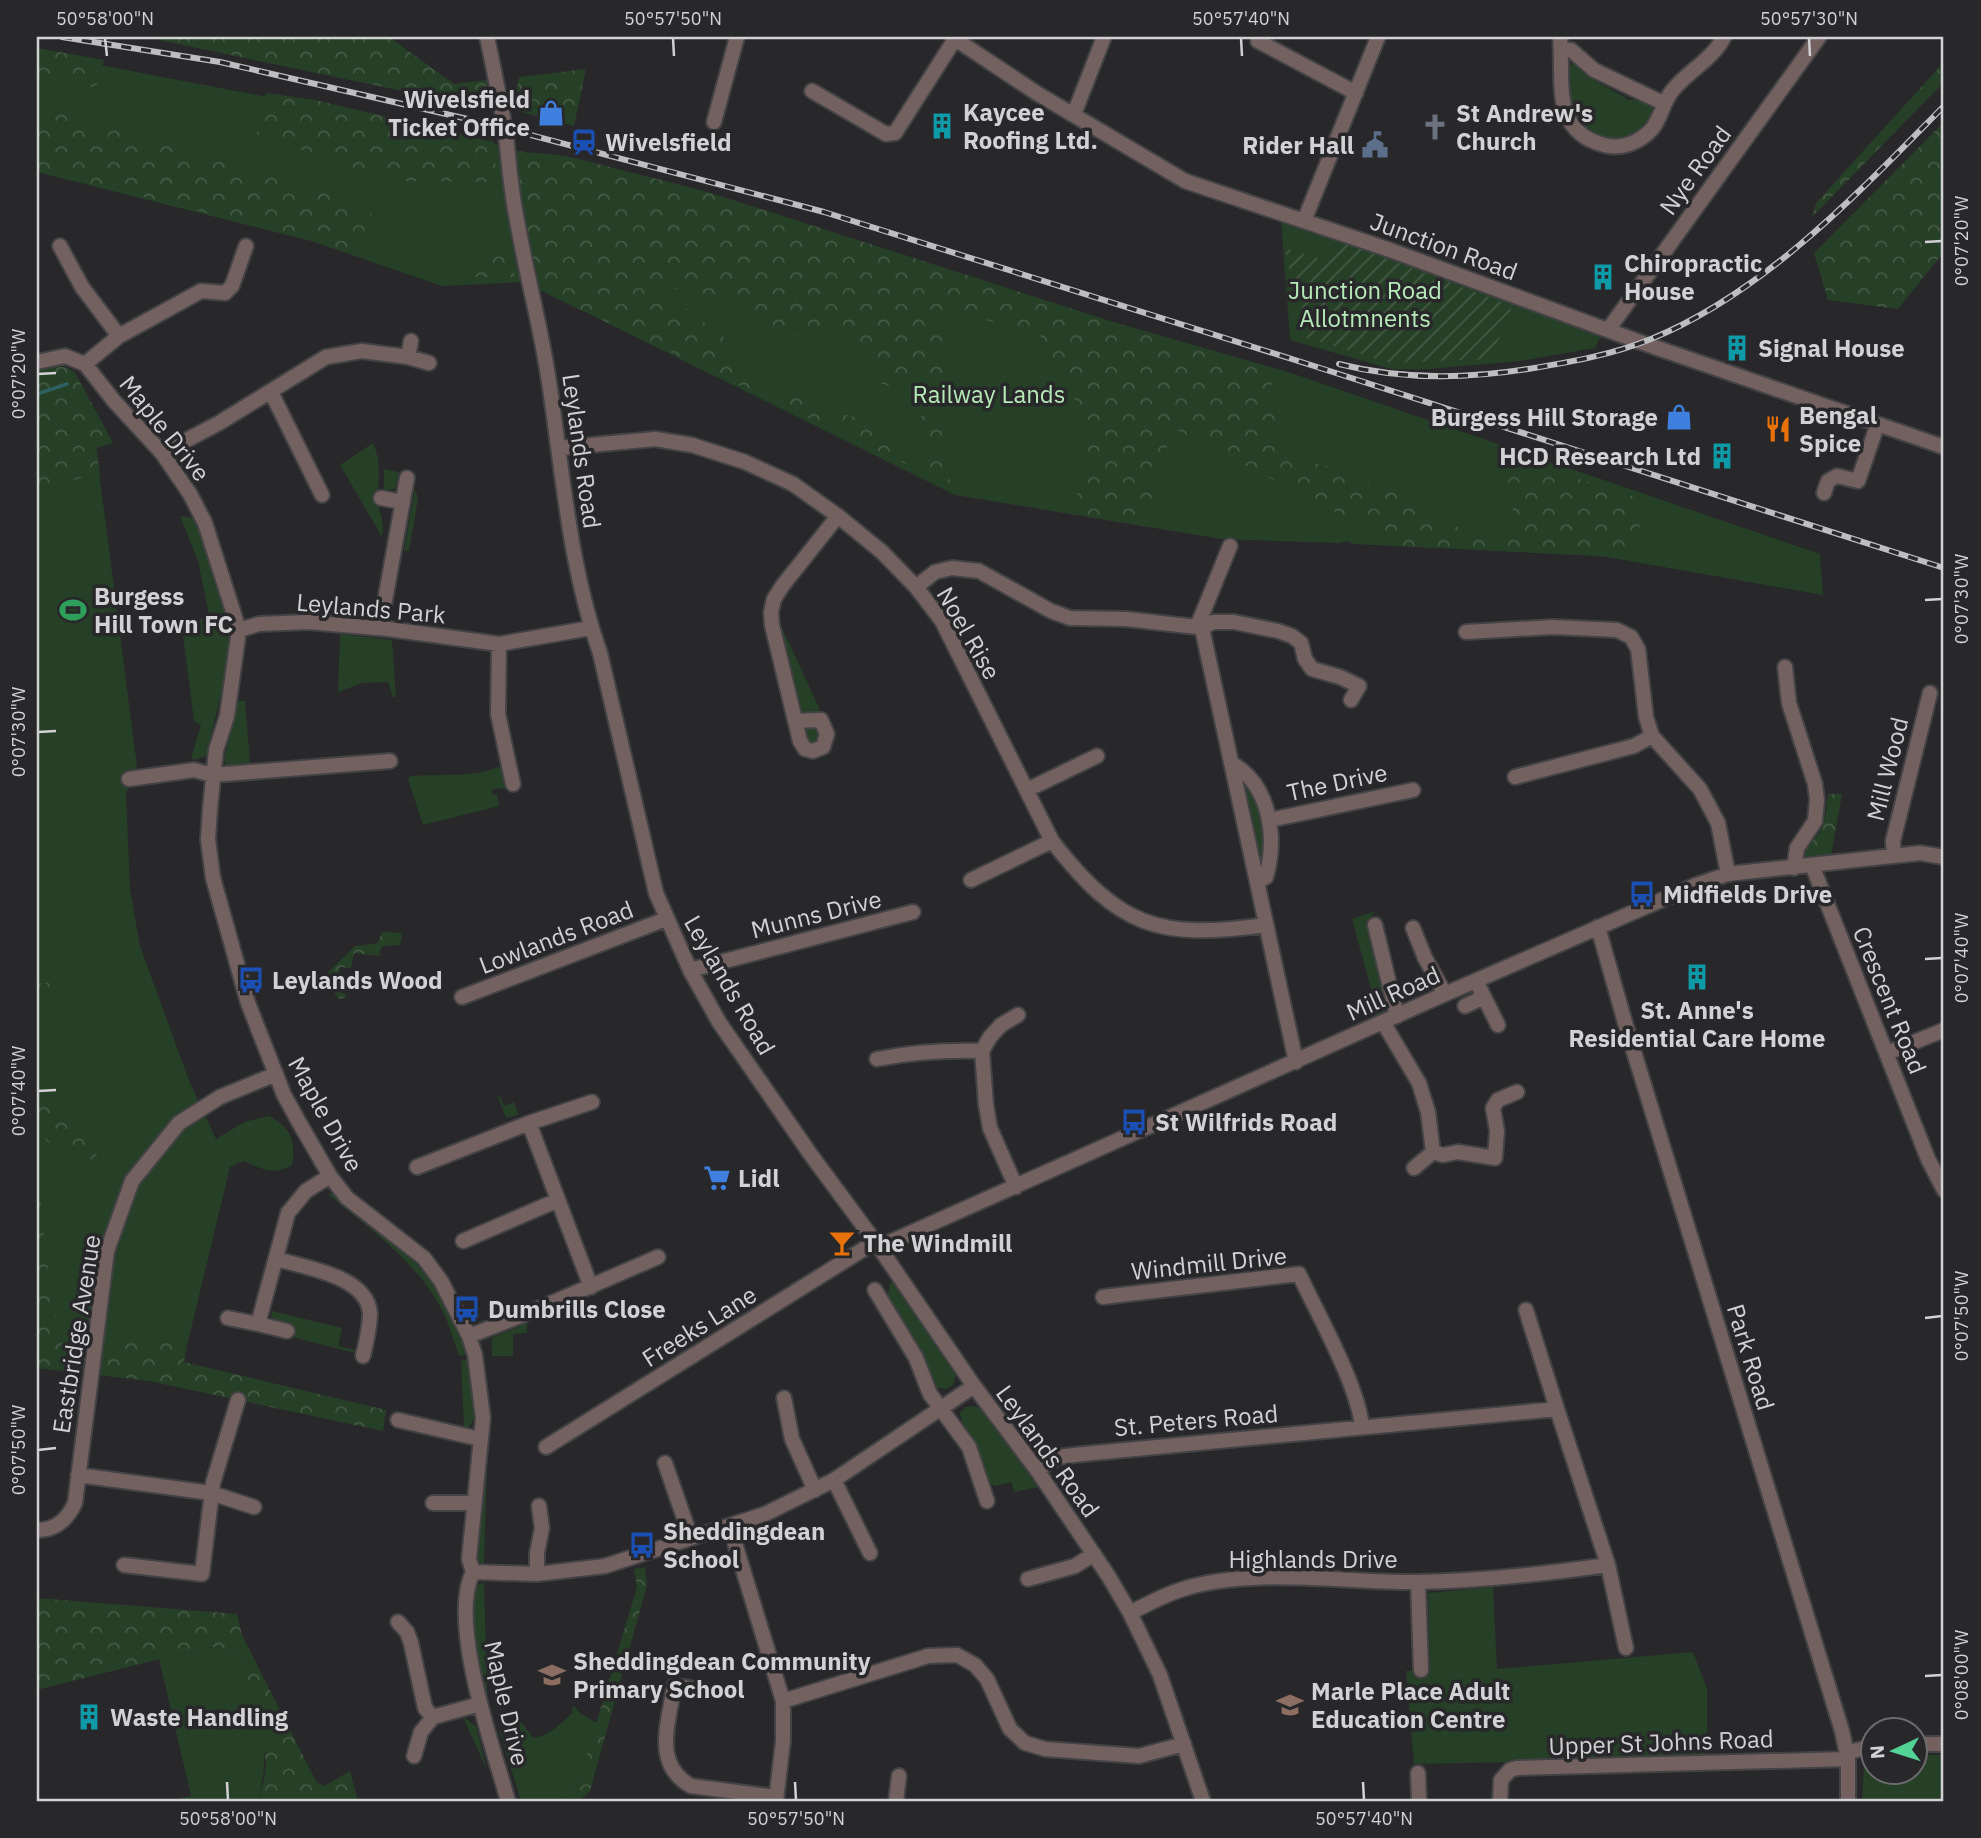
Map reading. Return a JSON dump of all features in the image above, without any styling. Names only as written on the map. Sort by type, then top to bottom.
[{"type":"street","name":"Leylands Road","points":[[487,37],[526,270],[544,345],[566,518],[656,892],[666,919],[690,971],[719,1022],[974,1387],[1037,1470],[1130,1613],[1160,1675],[1203,1801]]},
{"type":"street","points":[[714,122],[737,37]]},
{"type":"street","points":[[1073,114],[1104,37]]},
{"type":"street","points":[[1259,37],[1258,41],[1356,93]]},
{"type":"street","points":[[1304,221],[1378,37]]},
{"type":"street","points":[[1561,43],[1563,109],[1570,126],[1584,137],[1613,148],[1642,138],[1655,126],[1663,103],[1674,88],[1718,48],[1724,37]]},
{"type":"street","name":"Nye Road","points":[[1608,330],[1819,37]]},
{"type":"street","points":[[811,91],[886,134],[895,132],[953,38]]},
{"type":"street","name":"Junction Road","points":[[953,38],[973,43],[1073,114],[1185,181],[1481,282],[1877,426],[1944,447]]},
{"type":"street","points":[[1561,43],[1594,70],[1663,103]]},
{"type":"street","points":[[60,246],[82,287],[119,337]]},
{"type":"street","points":[[37,362],[65,356],[85,364],[119,337],[201,291],[220,293],[229,290],[246,246]]},
{"type":"street","points":[[408,357],[411,341]]},
{"type":"street","points":[[162,453],[271,392],[306,367],[326,357],[362,351],[408,357],[429,363]]},
{"type":"street","name":"Maple Drive","points":[[85,364],[114,401],[162,453],[190,494],[205,523],[239,630],[227,716],[216,750],[208,839],[213,878],[248,1003],[284,1095],[330,1176],[347,1198],[424,1258],[441,1281],[469,1336],[475,1354],[482,1404],[469,1559],[473,1572],[467,1583],[465,1598],[470,1659],[508,1801]]},
{"type":"street","points":[[271,392],[322,495]]},
{"type":"street","points":[[1824,493],[1828,481],[1837,476],[1864,483],[1877,426]]},
{"type":"street","name":"Noel Rise","points":[[559,448],[655,439],[692,445],[745,462],[793,484],[882,552],[916,587],[942,621],[1052,841],[1076,873],[1108,903],[1143,923],[1184,931],[1226,931],[1266,925]]},
{"type":"street","points":[[380,628],[407,478]]},
{"type":"street","points":[[381,498],[403,502]]},
{"type":"street","points":[[795,721],[771,612],[774,599],[783,585],[838,516]]},
{"type":"street","points":[[1230,546],[1200,628],[1296,1062]]},
{"type":"street","points":[[916,587],[935,572],[952,568],[979,571],[1051,611],[1070,618],[1126,619],[1200,628],[1213,622],[1234,622],[1278,631],[1301,643],[1312,669],[1359,686],[1351,700]]},
{"type":"street","name":"Leylands Park","points":[[239,630],[259,624],[308,622],[380,628],[499,644],[591,628]]},
{"type":"street","points":[[1466,632],[1552,626],[1612,629],[1624,632],[1634,641],[1638,649],[1646,717],[1651,736],[1700,789],[1718,822],[1728,874]]},
{"type":"street","points":[[499,644],[498,714],[513,784]]},
{"type":"street","points":[[1785,667],[1789,703],[1815,784],[1817,800],[1815,821],[1797,849],[1794,868]]},
{"type":"street","name":"Mill Wood","points":[[1894,856],[1893,841],[1930,693]]},
{"type":"street","points":[[1515,777],[1634,746],[1651,736]]},
{"type":"street","points":[[1027,790],[1097,756]]},
{"type":"street","points":[[129,779],[194,770],[213,775],[390,761]]},
{"type":"street","points":[[1231,763],[1241,769],[1254,784],[1270,820],[1271,860],[1266,877],[1257,882]]},
{"type":"street","name":"The Drive","points":[[1270,820],[1413,790]]},
{"type":"street","points":[[971,880],[1052,841]]},
{"type":"street","name":"Mill Road","points":[[877,1245],[1016,1187],[1598,927],[1728,874],[1920,853],[1944,857]]},
{"type":"street","name":"Crescent Road","points":[[1812,865],[1928,1159],[1944,1190]]},
{"type":"street","name":"Munns Drive","points":[[690,971],[914,912]]},
{"type":"street","name":"Lowlands Road","points":[[461,997],[666,919]]},
{"type":"street","points":[[1375,925],[1390,1019],[1419,1083],[1428,1112],[1433,1152]]},
{"type":"street","name":"Park Road","points":[[1598,927],[1847,1756],[1848,1801]]},
{"type":"street","points":[[1413,928],[1425,958],[1445,994]]},
{"type":"street","points":[[1476,981],[1498,1025]]},
{"type":"street","points":[[1465,1006],[1484,997]]},
{"type":"street","points":[[1016,1187],[990,1128],[982,1051],[1001,1025],[1018,1015]]},
{"type":"street","points":[[1887,1053],[1944,1030]]},
{"type":"street","points":[[877,1059],[917,1051],[982,1051]]},
{"type":"street","name":"Eastbridge Avenue","points":[[37,1530],[60,1524],[69,1516],[75,1503],[107,1251],[132,1181],[179,1123],[220,1097],[276,1074]]},
{"type":"street","points":[[1433,1152],[1443,1155],[1458,1152],[1497,1164],[1497,1131],[1493,1108],[1498,1100],[1517,1092]]},
{"type":"street","points":[[417,1167],[592,1102]]},
{"type":"street","points":[[529,1124],[591,1287]]},
{"type":"street","points":[[1414,1168],[1433,1152]]},
{"type":"street","points":[[258,1324],[288,1213],[306,1191],[330,1176]]},
{"type":"street","points":[[463,1241],[558,1200]]},
{"type":"street","name":"Freeks Lane","points":[[546,1447],[877,1245]]},
{"type":"street","points":[[469,1336],[658,1257]]},
{"type":"street","points":[[277,1259],[347,1281],[359,1290],[366,1299],[370,1312],[363,1356]]},
{"type":"street","name":"Windmill Drive","points":[[1103,1297],[1298,1275],[1344,1371],[1361,1413],[1362,1427]]},
{"type":"street","points":[[874,1290],[916,1358],[930,1394],[969,1447],[987,1501]]},
{"type":"street","points":[[1526,1310],[1608,1565],[1626,1648]]},
{"type":"street","points":[[228,1318],[287,1331]]},
{"type":"street","points":[[473,1572],[537,1574],[605,1566],[730,1527],[765,1514],[834,1480],[974,1387]]},
{"type":"street","points":[[784,1398],[793,1439],[815,1490]]},
{"type":"street","points":[[124,1565],[202,1574],[211,1493],[238,1400]]},
{"type":"street","name":"St. Peters Road","points":[[1037,1470],[1058,1457],[1557,1409]]},
{"type":"street","points":[[398,1420],[480,1439]]},
{"type":"street","points":[[665,1463],[691,1538]]},
{"type":"street","points":[[78,1475],[211,1493],[254,1507]]},
{"type":"street","points":[[834,1480],[870,1553]]},
{"type":"street","points":[[433,1503],[474,1503]]},
{"type":"street","points":[[537,1574],[537,1553],[542,1528],[540,1507]]},
{"type":"street","points":[[690,1688],[674,1686],[665,1746],[667,1760],[673,1772],[691,1786],[776,1799],[783,1741],[783,1701],[730,1527]]},
{"type":"street","points":[[1028,1579],[1076,1566],[1094,1555]]},
{"type":"street","name":"Highlands Drive","points":[[1130,1613],[1182,1589],[1228,1581],[1324,1578],[1418,1582],[1508,1577],[1608,1565]]},
{"type":"street","name":"Highlands Drive","points":[[1418,1582],[1421,1670]]},
{"type":"street","points":[[398,1622],[407,1632],[425,1708],[433,1717]]},
{"type":"street","points":[[783,1701],[928,1656],[957,1654],[975,1665],[987,1679],[1010,1730],[1025,1743],[1045,1749],[1139,1756],[1184,1744]]},
{"type":"street","points":[[414,1756],[421,1732],[433,1717],[480,1704]]},
{"type":"street","points":[[1847,1756],[1858,1752]]},
{"type":"street","name":"Upper St Johns Road","points":[[1500,1801],[1501,1780],[1510,1770],[1517,1768],[1847,1756]]},
{"type":"street","points":[[1418,1773],[1419,1801]]},
{"type":"street","points":[[896,1801],[899,1776]]},
{"type":"green space","points":[[144,37],[389,37],[454,84],[487,80],[489,109]]},
{"type":"green space","points":[[37,48],[104,60],[96,88],[37,77]]},
{"type":"green space","name":"Railway Lands","points":[[37,53],[452,132],[1288,372],[1820,554],[1823,595],[1601,556],[1353,544],[1347,541],[1339,543],[1221,539],[955,495],[524,282],[442,286],[311,241],[37,172]]},
{"type":"green space","points":[[1944,62],[1944,82],[1812,217],[1816,203]]},
{"type":"green space","points":[[1576,63],[1591,78],[1629,100],[1641,98],[1653,108],[1650,122],[1643,131],[1634,138],[1612,140],[1600,137],[1579,123],[1572,108],[1568,78],[1570,65]]},
{"type":"green space","points":[[586,69],[574,126],[510,109],[509,102],[514,102],[519,77]]},
{"type":"green space","points":[[267,93],[315,100],[494,142],[497,182],[390,181],[257,134],[257,112]]},
{"type":"green space","points":[[37,106],[329,192],[372,214],[365,235],[350,252],[313,240],[37,170]]},
{"type":"green space","points":[[1944,122],[1944,252],[1898,309],[1828,300],[1814,253]]},
{"type":"green space","points":[[516,151],[567,156],[708,192],[1260,369],[1271,377],[1278,453],[1349,472],[1360,480],[1405,492],[1474,538],[1521,539],[1497,453],[1649,501],[1631,551],[1601,556],[1402,546],[1173,428],[1143,526],[1071,514],[1087,462],[1077,404],[1039,334],[948,310],[946,405],[940,448],[952,486],[535,288]],"holes":[[[655,285],[726,298],[779,340],[841,323],[880,383],[927,398],[930,406],[912,427],[928,453],[914,455],[876,423],[822,408],[752,380],[731,343]]]},
{"type":"green space","name":"Junction Road Allotmnents","points":[[1281,220],[1340,238],[1600,337],[1595,348],[1521,361],[1429,369],[1391,369],[1290,340]]},
{"type":"green space","points":[[506,235],[515,277],[455,277]]},
{"type":"green space","name":"Junction Road Allotmnents","points":[[1337,240],[1512,306],[1491,359],[1392,363],[1303,337],[1303,310],[1291,280],[1285,248],[1328,261]]},
{"type":"green space","points":[[37,368],[68,368],[75,373],[113,443],[96,448],[137,766],[126,793],[130,889],[140,946],[190,1083],[216,1139],[244,1122],[269,1116],[287,1130],[293,1149],[292,1165],[279,1170],[256,1167],[243,1161],[230,1167],[187,1346],[37,1335]]},
{"type":"green space","points":[[37,368],[68,368],[75,373],[113,443],[96,447],[100,473],[37,490]]},
{"type":"green space","points":[[373,443],[379,464],[378,499],[382,537],[340,465]]},
{"type":"green space","points":[[384,469],[399,472],[395,489],[384,490]]},
{"type":"green space","points":[[415,488],[418,499],[409,551],[404,551]]},
{"type":"green space","points":[[180,516],[195,518],[200,523],[232,630],[226,674],[206,756],[194,760],[191,758],[201,725],[194,721],[183,635],[186,626],[209,615],[198,561]]},
{"type":"green space","points":[[779,621],[820,710],[807,717],[800,714]]},
{"type":"green space","points":[[340,634],[392,640],[396,697],[393,697],[388,682],[363,683],[338,692]]},
{"type":"green space","points":[[238,701],[245,701],[250,763],[227,767],[224,760]]},
{"type":"green space","points":[[809,724],[821,729],[821,744],[808,745],[803,734],[804,727]]},
{"type":"green space","points":[[504,765],[509,788],[492,789],[493,795],[497,794],[499,806],[423,825],[408,779],[410,776],[470,774]]},
{"type":"green space","points":[[1243,778],[1256,802],[1264,830],[1263,868]]},
{"type":"green space","points":[[1828,794],[1842,794],[1831,856],[1802,856],[1801,852],[1822,827]]},
{"type":"green space","points":[[1376,911],[1366,922],[1390,1010],[1374,1016],[1370,1005],[1374,1000],[1352,919]]},
{"type":"green space","points":[[382,932],[402,933],[400,945],[382,946],[379,956],[354,953],[351,968],[340,967],[339,988],[347,997],[340,999],[327,986],[323,977],[355,946],[378,943]]},
{"type":"green space","points":[[90,977],[37,992],[37,984]]},
{"type":"green space","points":[[37,1079],[86,1135],[97,1156],[88,1161],[55,1149],[37,1131]]},
{"type":"green space","points":[[500,1096],[504,1106],[514,1102],[519,1115],[506,1118],[498,1097]]},
{"type":"green space","points":[[37,1183],[52,1308],[65,1327],[187,1346],[184,1362],[386,1410],[383,1431],[149,1381],[37,1368]]},
{"type":"green space","points":[[328,1194],[336,1197],[339,1195],[385,1234],[427,1276],[449,1308],[467,1354],[459,1356],[442,1310],[419,1276],[391,1247]]},
{"type":"green space","points":[[892,1282],[951,1365],[956,1375],[953,1385],[946,1389],[937,1387],[931,1381],[890,1302],[888,1294]]},
{"type":"green space","points":[[272,1311],[342,1328],[338,1346],[356,1350],[355,1353],[288,1336],[291,1323],[271,1318]]},
{"type":"green space","points":[[527,1323],[527,1333],[513,1334],[513,1356],[492,1356],[492,1338]]},
{"type":"green space","points":[[468,1359],[476,1416],[468,1428],[464,1428],[461,1361]]},
{"type":"green space","points":[[975,1406],[981,1409],[1038,1487],[1015,1492],[1011,1482],[995,1486],[986,1482],[975,1443],[962,1422],[960,1413],[965,1407]]},
{"type":"green space","points":[[487,1464],[484,1565],[477,1560],[474,1550]]},
{"type":"green space","points":[[645,1567],[647,1585],[590,1791],[579,1801],[555,1801],[578,1784],[637,1587],[634,1569]]},
{"type":"green space","points":[[484,1582],[488,1719],[473,1649],[471,1594],[476,1586]]},
{"type":"green space","points":[[1493,1587],[1497,1669],[1693,1652],[1707,1688],[1707,1758],[1414,1764],[1406,1671],[1430,1669],[1428,1593]]},
{"type":"green space","points":[[37,1598],[237,1614],[242,1635],[316,1781],[324,1786],[350,1771],[358,1801],[257,1801],[266,1762],[259,1726],[246,1701],[242,1682],[247,1662],[229,1649],[207,1647],[37,1690]]},
{"type":"green space","points":[[207,1647],[229,1649],[247,1662],[244,1689],[258,1725],[264,1754],[262,1782],[257,1801],[168,1801],[191,1796],[159,1659]]},
{"type":"green space","points":[[574,1706],[597,1723],[578,1784],[555,1801],[521,1801],[499,1730],[503,1734],[520,1720],[533,1738],[539,1737],[560,1725],[573,1712],[571,1709]]},
{"type":"green space","points":[[463,1717],[476,1726],[487,1770]]},
{"type":"green space","points":[[1928,1755],[1944,1755],[1944,1801],[1862,1801],[1863,1786],[1928,1786]]},
{"type":"waterway","points":[[37,394],[67,384]]},
{"type":"railway","points":[[62,37],[220,62],[485,123],[824,212],[1944,568]]},
{"type":"railway","points":[[1339,364],[1410,375],[1481,375],[1575,361],[1651,339],[1693,319],[1772,267],[1844,205],[1944,106]]},
{"type":"place","name":"Wivelsfield Ticket Office","points":[[551,113]]},
{"type":"place","name":"Kaycee Roofing Ltd.","points":[[942,126]]},
{"type":"place","name":"St Andrew's Church","points":[[1435,127]]},
{"type":"place","name":"Wivelsfield","points":[[584,142]]},
{"type":"place","name":"Rider Hall","points":[[1375,145]]},
{"type":"place","name":"Chiropractic House","points":[[1603,277]]},
{"type":"place","name":"Signal House","points":[[1737,348]]},
{"type":"place","name":"Burgess Hill Storage","points":[[1679,417]]},
{"type":"place","name":"Bengal Spice","points":[[1778,429]]},
{"type":"place","name":"HCD Research Ltd","points":[[1722,456]]},
{"type":"place","name":"Burgess Hill Town FC","points":[[73,610]]},
{"type":"place","name":"Midfields Drive","points":[[1642,894]]},
{"type":"place","name":"St. Anne's Residential Care Home","points":[[1697,977]]},
{"type":"place","name":"Leylands Wood","points":[[251,980]]},
{"type":"place","name":"St Wilfrids Road","points":[[1134,1122]]},
{"type":"place","name":"Lidl","points":[[717,1178]]},
{"type":"place","name":"The Windmill","points":[[842,1243]]},
{"type":"place","name":"Dumbrills Close","points":[[467,1309]]},
{"type":"place","name":"Sheddingdean School","points":[[642,1545]]},
{"type":"place","name":"Sheddingdean Community Primary School","points":[[552,1675]]},
{"type":"place","name":"Marle Place Adult Education Centre","points":[[1290,1705]]},
{"type":"place","name":"Waste Handling","points":[[89,1717]]}]
